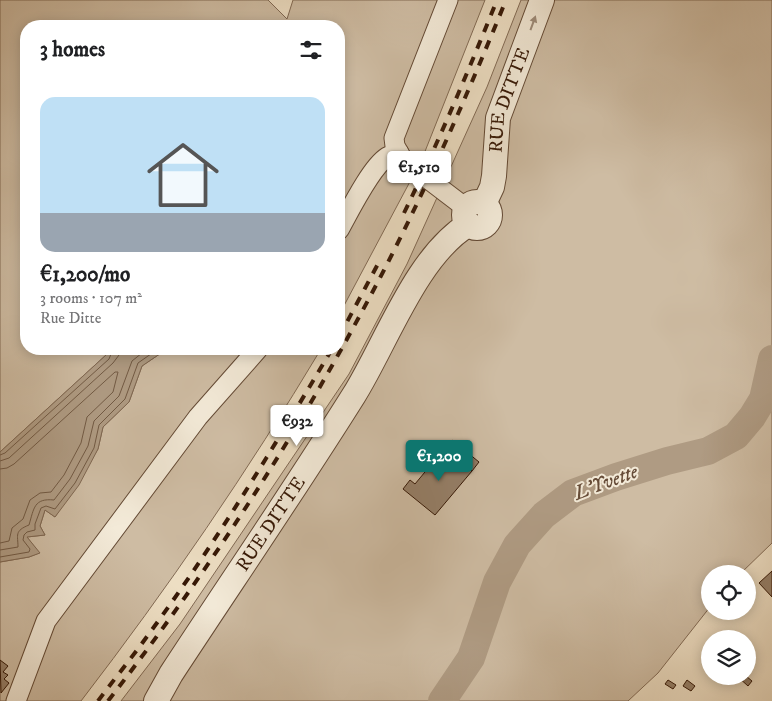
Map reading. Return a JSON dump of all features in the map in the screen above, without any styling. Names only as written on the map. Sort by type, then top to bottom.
[{"type":"street","points":[[448,0],[394,138],[403,160],[473,212]]},
{"type":"street","name":"RUE DITTE","points":[[156,701],[171,674],[355,393],[414,285],[432,258],[458,231],[492,187],[498,118],[542,0]]},
{"type":"street","points":[[345,219],[363,187],[380,163],[389,156],[399,153]]},
{"type":"street","points":[[16,701],[46,621],[198,417],[253,355]]},
{"type":"shaded area","points":[[0,0],[268,0],[287,19],[293,0],[485,0],[422,159],[345,304],[345,20],[20,20],[20,355],[106,355],[0,452]]},
{"type":"shaded area","points":[[521,0],[772,0],[772,543],[749,565],[701,565],[701,618],[658,673],[628,701],[121,701],[180,624],[349,374],[407,264],[487,87]]},
{"type":"shaded area","points":[[158,355],[317,355],[265,440],[176,572],[81,701],[0,701],[0,562],[29,557],[39,553],[27,537],[45,535],[40,526],[45,510],[55,517],[98,449],[103,427],[129,402],[142,366]]},
{"type":"water","points":[[106,355],[158,355],[142,366],[129,402],[103,427],[98,449],[79,485],[55,517],[45,510],[40,526],[45,535],[27,537],[40,553],[0,562],[0,452]]},
{"type":"building","points":[[452,440],[479,462],[472,471],[444,449]]},
{"type":"building","points":[[444,449],[472,471],[435,515],[403,489],[410,480],[415,484]]},
{"type":"building","points":[[772,571],[772,597],[759,583]]},
{"type":"building","points":[[0,660],[8,666],[3,672],[8,675],[4,679],[9,683],[1,693]]},
{"type":"building","points":[[668,680],[676,685],[673,689],[665,684]]},
{"type":"building","points":[[687,680],[695,686],[691,691],[683,686]]},
{"type":"waterway","name":"L'Yvette","points":[[442,701],[471,658],[497,582],[517,545],[544,515],[573,493],[667,461],[708,451],[736,436],[752,417],[763,399],[772,359]]},
{"type":"railway","points":[[404,213],[429,160],[497,0]]},
{"type":"railway","points":[[345,342],[380,279],[419,200],[506,0]]},
{"type":"railway","points":[[345,326],[379,262]]},
{"type":"railway","points":[[98,701],[145,640],[222,528],[328,355]]},
{"type":"railway","points":[[108,701],[177,609],[241,514],[302,417],[338,355]]}]
